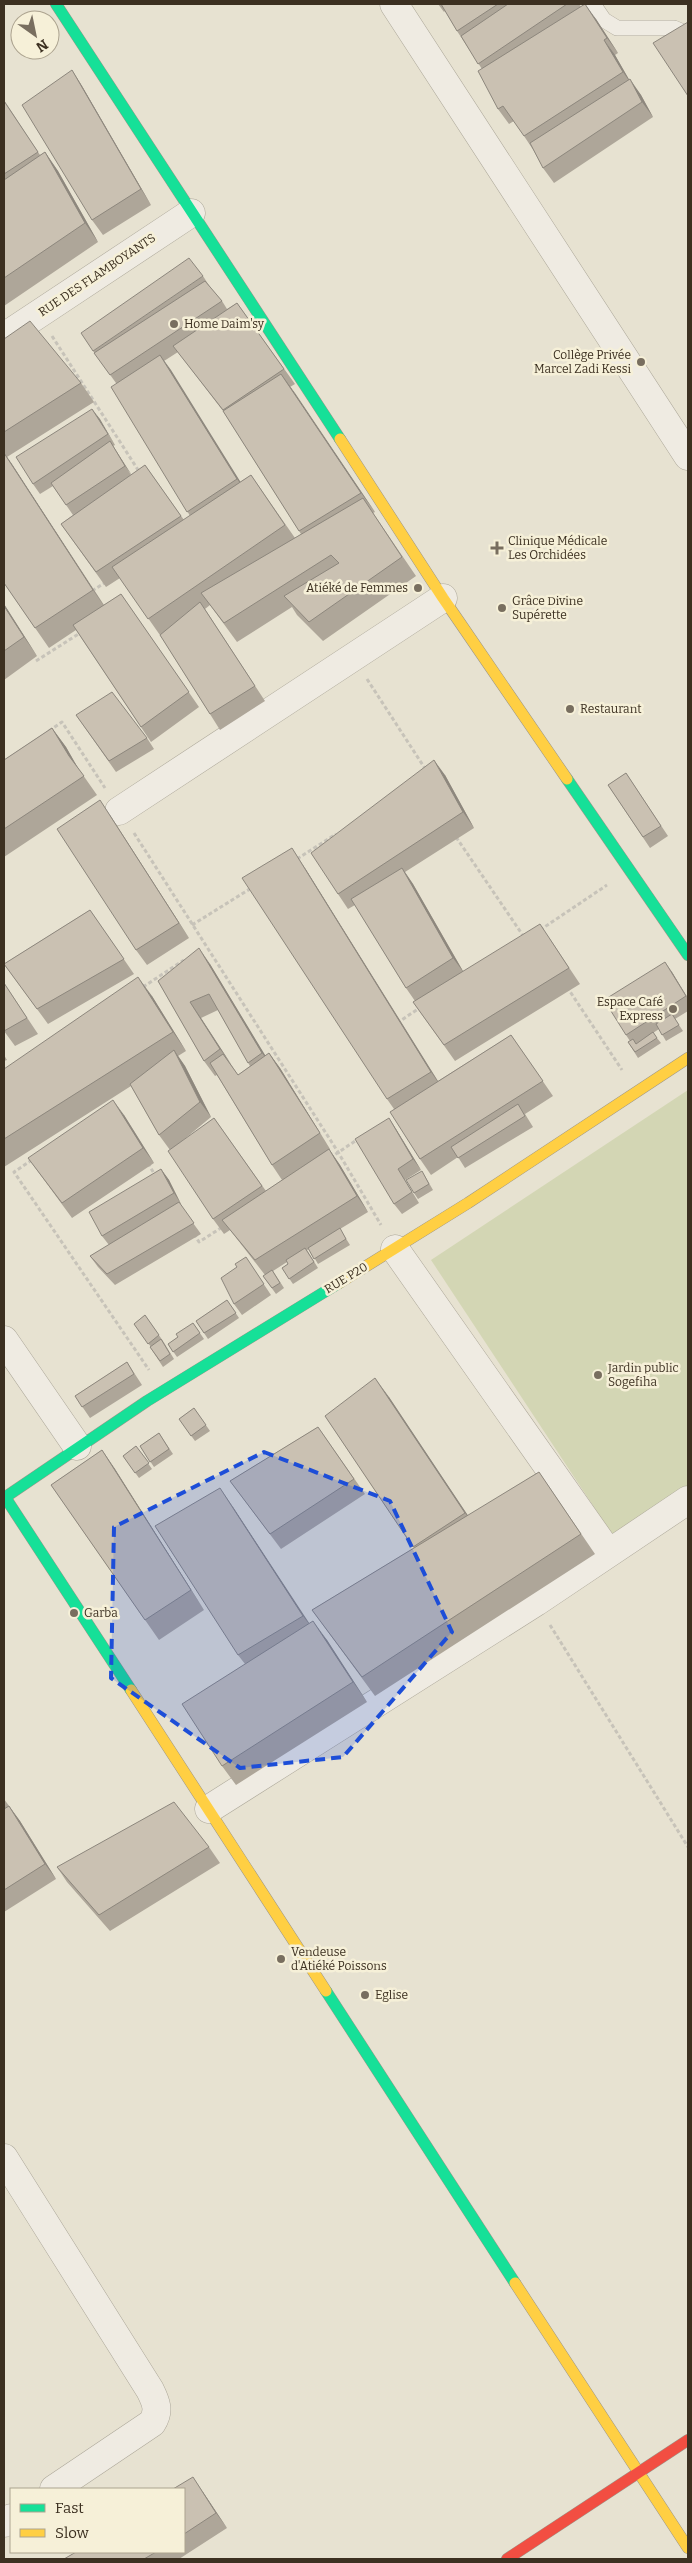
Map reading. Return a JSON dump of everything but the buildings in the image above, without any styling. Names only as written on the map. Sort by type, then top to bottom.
[{"type":"street","points":[[56,4],[190,213],[443,598],[688,956]]},
{"type":"street","points":[[394,4],[688,456]]},
{"type":"street","name":"RUE DES FLAMBOYANTS","points":[[4,337],[190,213]]},
{"type":"street","points":[[119,811],[443,598]]},
{"type":"street","name":"RUE P20","points":[[4,1497],[77,1446],[163,1390],[395,1248],[688,1058]]},
{"type":"street","points":[[395,1248],[608,1552]]},
{"type":"street","points":[[4,1340],[77,1446]]},
{"type":"street","points":[[4,1497],[209,1809],[688,2548]]},
{"type":"street","points":[[209,1809],[536,1602],[688,1500]]},
{"type":"street","points":[[4,2158],[150,2390],[158,2415],[152,2423],[55,2488]]},
{"type":"street","points":[[507,2559],[688,2440]]},
{"type":"lane","points":[[593,4],[604,20],[617,28],[674,28],[688,34]]},
{"type":"path","points":[[38,314],[143,477]]},
{"type":"path","points":[[86,595],[110,580]]},
{"type":"path","points":[[36,661],[85,629]]},
{"type":"path","points":[[353,658],[428,772]]},
{"type":"path","points":[[48,732],[62,722],[338,1152],[395,1248]]},
{"type":"path","points":[[290,864],[340,831]]},
{"type":"path","points":[[460,833],[455,836],[525,939],[630,869]]},
{"type":"path","points":[[192,925],[258,884]]},
{"type":"path","points":[[198,951],[206,946]]},
{"type":"path","points":[[141,988],[190,956]]},
{"type":"path","points":[[565,984],[636,1091]]},
{"type":"path","points":[[393,1026],[426,1004]]},
{"type":"path","points":[[322,1163],[362,1137]]},
{"type":"path","points":[[143,1155],[158,1179]]},
{"type":"path","points":[[39,1156],[14,1172],[163,1390]]},
{"type":"path","points":[[189,1226],[199,1242],[232,1221]]},
{"type":"path","points":[[536,1602],[688,1847]]},
{"type":"highlighted area","points":[[264,1452],[390,1501],[452,1632],[343,1757],[240,1768],[111,1678],[114,1527]]},
{"type":"green space","name":"Jardin public Sogefiha","points":[[688,1090],[688,1491],[615,1539],[431,1260]]},
{"type":"traffic: fast","points":[[56,4],[340,439]]},
{"type":"traffic: fast","points":[[567,779],[688,955]]},
{"type":"traffic: fast","points":[[4,1498],[147,1401],[339,1283]]},
{"type":"traffic: fast","points":[[5,1497],[131,1690]]},
{"type":"traffic: fast","points":[[326,1991],[515,2283]]},
{"type":"traffic: slow","points":[[340,439],[443,598],[567,779]]},
{"type":"traffic: slow","points":[[339,1283],[468,1203],[688,1058]]},
{"type":"traffic: slow","points":[[131,1690],[326,1991]]},
{"type":"traffic: slow","points":[[515,2283],[688,2548]]},
{"type":"traffic: jam","points":[[507,2559],[688,2440]]},
{"type":"place","name":"Home Daim'sy","points":[[174,324]]},
{"type":"place","name":"Collège Privée Marcel Zadi Kessi","points":[[641,362]]},
{"type":"place","name":"Clinique Médicale Les Orchidées","points":[[497,548]]},
{"type":"place","name":"Atiéké de Femmes","points":[[418,588]]},
{"type":"place","name":"Grâce Divine Supérette","points":[[502,608]]},
{"type":"place","name":"Restaurant","points":[[570,709]]},
{"type":"place","name":"Espace Café Express","points":[[673,1009]]},
{"type":"place","name":"Jardin public Sogefiha","points":[[598,1375]]},
{"type":"place","name":"Garba","points":[[74,1613]]},
{"type":"place","name":"Vendeuse d'Atiéké Poissons","points":[[281,1959]]},
{"type":"place","name":"Eglise","points":[[365,1995]]}]
